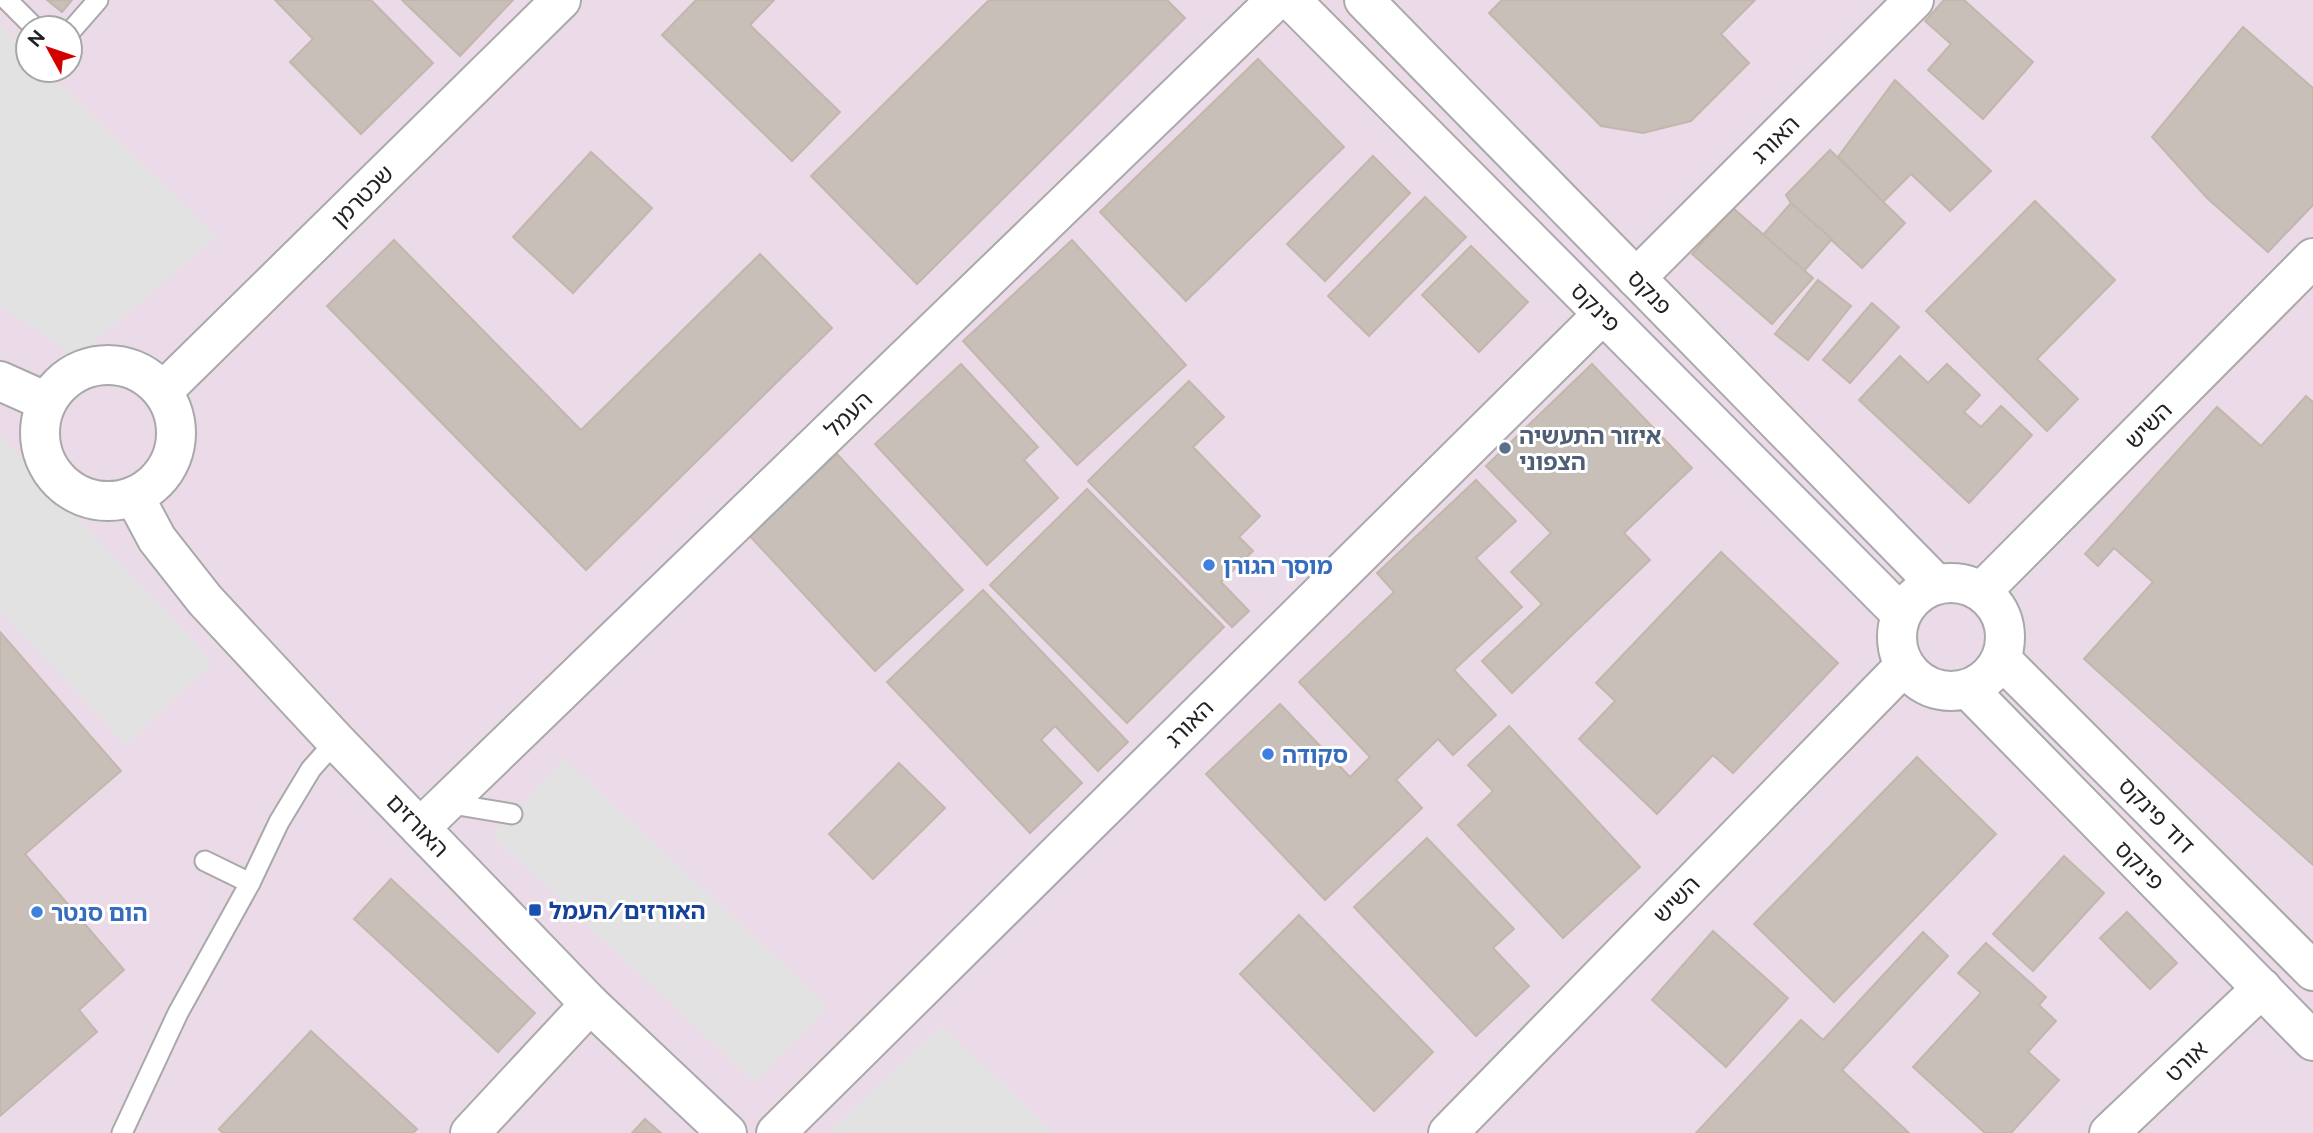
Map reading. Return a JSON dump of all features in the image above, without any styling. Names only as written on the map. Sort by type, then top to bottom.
[{"type":"street","name":"שכטרמן","points":[[163,391],[561,0]]},
{"type":"street","name":"העמל","points":[[433,815],[1276,0]]},
{"type":"street","name":"פינקס","points":[[1291,0],[1901,614]]},
{"type":"street","name":"פנקס","points":[[1364,0],[1936,584]]},
{"type":"street","name":"האורג","points":[[1636,278],[1914,0]]},
{"type":"street","name":"השיש","points":[[1982,591],[2313,258]]},
{"type":"street","name":"האורג","points":[[776,1133],[1603,314]]},
{"type":"street","points":[[102,364],[119,365],[136,370],[151,379],[163,391],[175,420],[174,451],[166,470],[152,485],[134,496],[111,501],[87,498],[66,487],[50,470],[41,448],[40,425],[47,402],[57,387],[70,376],[85,368],[102,364]]},
{"type":"street","points":[[0,382],[47,402]]},
{"type":"street","name":"האורזים","points":[[134,496],[158,539],[205,600],[336,741],[433,815],[590,1003],[727,1133]]},
{"type":"street","points":[[1936,584],[1965,584],[1982,591],[1996,605],[2003,622],[2006,641],[2001,659],[1984,680],[1968,689],[1952,692],[1934,689],[1917,680],[1904,666],[1898,652],[1896,633],[1901,614],[1919,592],[1936,584]]},
{"type":"street","name":"דוד פינקס","points":[[2001,659],[2307,955]]},
{"type":"street","name":"השיש","points":[[1448,1133],[1904,666]]},
{"type":"street","name":"פינקס","points":[[1968,689],[2313,1041]]},
{"type":"street","name":"אורט","points":[[2109,1133],[2262,988]]},
{"type":"street","points":[[470,1133],[590,1003]]},
{"type":"lane","points":[[7,0],[21,14]]},
{"type":"lane","points":[[84,16],[98,0]]},
{"type":"lane","points":[[122,1133],[178,1013],[250,883],[279,822],[312,769],[336,741]]},
{"type":"lane","points":[[433,815],[512,814]]},
{"type":"lane","points":[[205,860],[250,883]]},
{"type":"shaded area","points":[[0,0],[2313,0],[2313,1133],[0,1133]]},
{"type":"shaded area","points":[[0,25],[14,38],[14,84],[60,84],[216,237],[77,357],[0,305]]},
{"type":"shaded area","points":[[0,434],[213,662],[126,745],[0,611]]},
{"type":"shaded area","points":[[564,759],[828,1006],[756,1083],[492,836]]},
{"type":"shaded area","points":[[942,1026],[1054,1133],[827,1133]]},
{"type":"building","points":[[47,0],[72,0],[62,12]]},
{"type":"building","points":[[275,0],[371,0],[433,63],[361,134],[290,62],[313,39]]},
{"type":"building","points":[[402,0],[513,0],[460,56]]},
{"type":"building","points":[[696,0],[774,0],[750,25],[840,112],[792,161],[662,35]]},
{"type":"building","points":[[989,0],[1167,0],[1185,18],[917,284],[811,176]]},
{"type":"building","points":[[1502,0],[1755,0],[1721,34],[1749,63],[1691,121],[1643,133],[1601,126],[1489,13]]},
{"type":"building","points":[[1944,0],[1964,0],[2033,62],[1983,119],[1928,70],[1951,44],[1925,21]]},
{"type":"building","points":[[2243,27],[2313,88],[2313,205],[2268,252],[2207,198],[2152,137]]},
{"type":"building","points":[[1258,59],[1344,147],[1186,301],[1100,212]]},
{"type":"building","points":[[1895,80],[1991,171],[1950,211],[1911,174],[1883,202],[1838,157]]},
{"type":"building","points":[[1830,150],[1905,223],[1862,268],[1791,203],[1786,195]]},
{"type":"building","points":[[591,152],[652,208],[573,293],[513,237]]},
{"type":"building","points":[[1373,156],[1410,193],[1325,281],[1287,244]]},
{"type":"building","points":[[1425,197],[1466,237],[1369,336],[1328,296]]},
{"type":"building","points":[[2035,201],[2115,280],[2037,359],[2078,399],[2047,431],[1926,311]]},
{"type":"building","points":[[1791,203],[1832,239],[1804,271],[1763,235]]},
{"type":"building","points":[[1733,208],[1813,278],[1772,324],[1692,254]]},
{"type":"building","points":[[394,240],[581,430],[760,254],[832,328],[586,570],[327,306]]},
{"type":"building","points":[[1072,240],[1186,365],[1077,465],[963,341]]},
{"type":"building","points":[[1471,246],[1528,302],[1479,352],[1422,295]]},
{"type":"building","points":[[1818,280],[1851,306],[1808,360],[1775,334]]},
{"type":"building","points":[[1872,303],[1899,327],[1850,383],[1823,360]]},
{"type":"building","points":[[1900,356],[1928,383],[1947,364],[1980,395],[1964,412],[1981,427],[2001,406],[2032,435],[1969,503],[1859,400]]},
{"type":"building","points":[[961,364],[1038,447],[1024,460],[1058,498],[987,565],[875,444]]},
{"type":"building","points":[[1592,364],[1692,468],[1624,533],[1650,560],[1512,693],[1482,661],[1542,604],[1511,572],[1551,533],[1486,466]]},
{"type":"building","points":[[1189,381],[1224,417],[1193,447],[1260,516],[1239,537],[1253,551],[1221,582],[1249,611],[1232,627],[1088,481]]},
{"type":"building","points":[[2306,396],[2313,402],[2313,865],[2084,659],[2153,582],[2114,548],[2098,566],[2085,554],[2217,407],[2261,446]]},
{"type":"building","points":[[837,454],[963,590],[875,671],[749,535]]},
{"type":"building","points":[[1476,480],[1516,521],[1476,558],[1522,607],[1454,670],[1496,715],[1453,755],[1438,739],[1396,780],[1422,808],[1325,900],[1206,774],[1280,704],[1350,777],[1370,757],[1299,682],[1394,592],[1377,573]]},
{"type":"building","points":[[1087,489],[1224,627],[1127,723],[990,585]]},
{"type":"building","points":[[1721,552],[1838,663],[1733,773],[1713,755],[1657,814],[1579,739],[1615,701],[1596,683]]},
{"type":"building","points":[[983,590],[1128,742],[1098,771],[1055,726],[1041,740],[1082,783],[1030,833],[887,682]]},
{"type":"building","name":"הום סנטר","points":[[0,632],[121,771],[25,854],[124,970],[79,1010],[97,1032],[0,1116]]},
{"type":"building","points":[[1509,726],[1640,867],[1563,938],[1458,825],[1493,791],[1468,765]]},
{"type":"building","points":[[1917,757],[1996,834],[1834,1002],[1754,924]]},
{"type":"building","points":[[899,763],[945,808],[873,879],[829,834]]},
{"type":"building","points":[[1427,838],[1514,929],[1493,948],[1529,986],[1476,1036],[1354,907]]},
{"type":"building","points":[[2064,856],[2104,893],[2033,971],[1993,934]]},
{"type":"building","points":[[391,879],[535,1013],[498,1052],[354,919]]},
{"type":"building","points":[[2127,912],[2177,963],[2150,989],[2100,938]]},
{"type":"building","points":[[1299,915],[1433,1052],[1374,1111],[1240,974]]},
{"type":"building","points":[[1713,931],[1788,998],[1726,1067],[1652,1000]]},
{"type":"building","points":[[1923,932],[1948,956],[1842,1070],[1909,1133],[1696,1133],[1801,1020],[1823,1040]]},
{"type":"building","points":[[1986,943],[2046,997],[2039,1005],[2056,1021],[2028,1052],[2059,1080],[2011,1133],[1985,1133],[1913,1067],[1981,993],[1958,973]]},
{"type":"building","points":[[311,1031],[417,1129],[413,1133],[223,1133],[219,1129]]},
{"type":"building","points":[[645,1119],[661,1133],[632,1133]]},
{"type":"place","name":"איזור התעשיה הצפוני","points":[[1505,448]]},
{"type":"place","name":"מוסך הגורן","points":[[1209,565]]},
{"type":"place","name":"סקודה","points":[[1268,754]]},
{"type":"place","name":"האורזים/העמל","points":[[535,910]]},
{"type":"place","name":"הום סנטר","points":[[37,912]]}]
